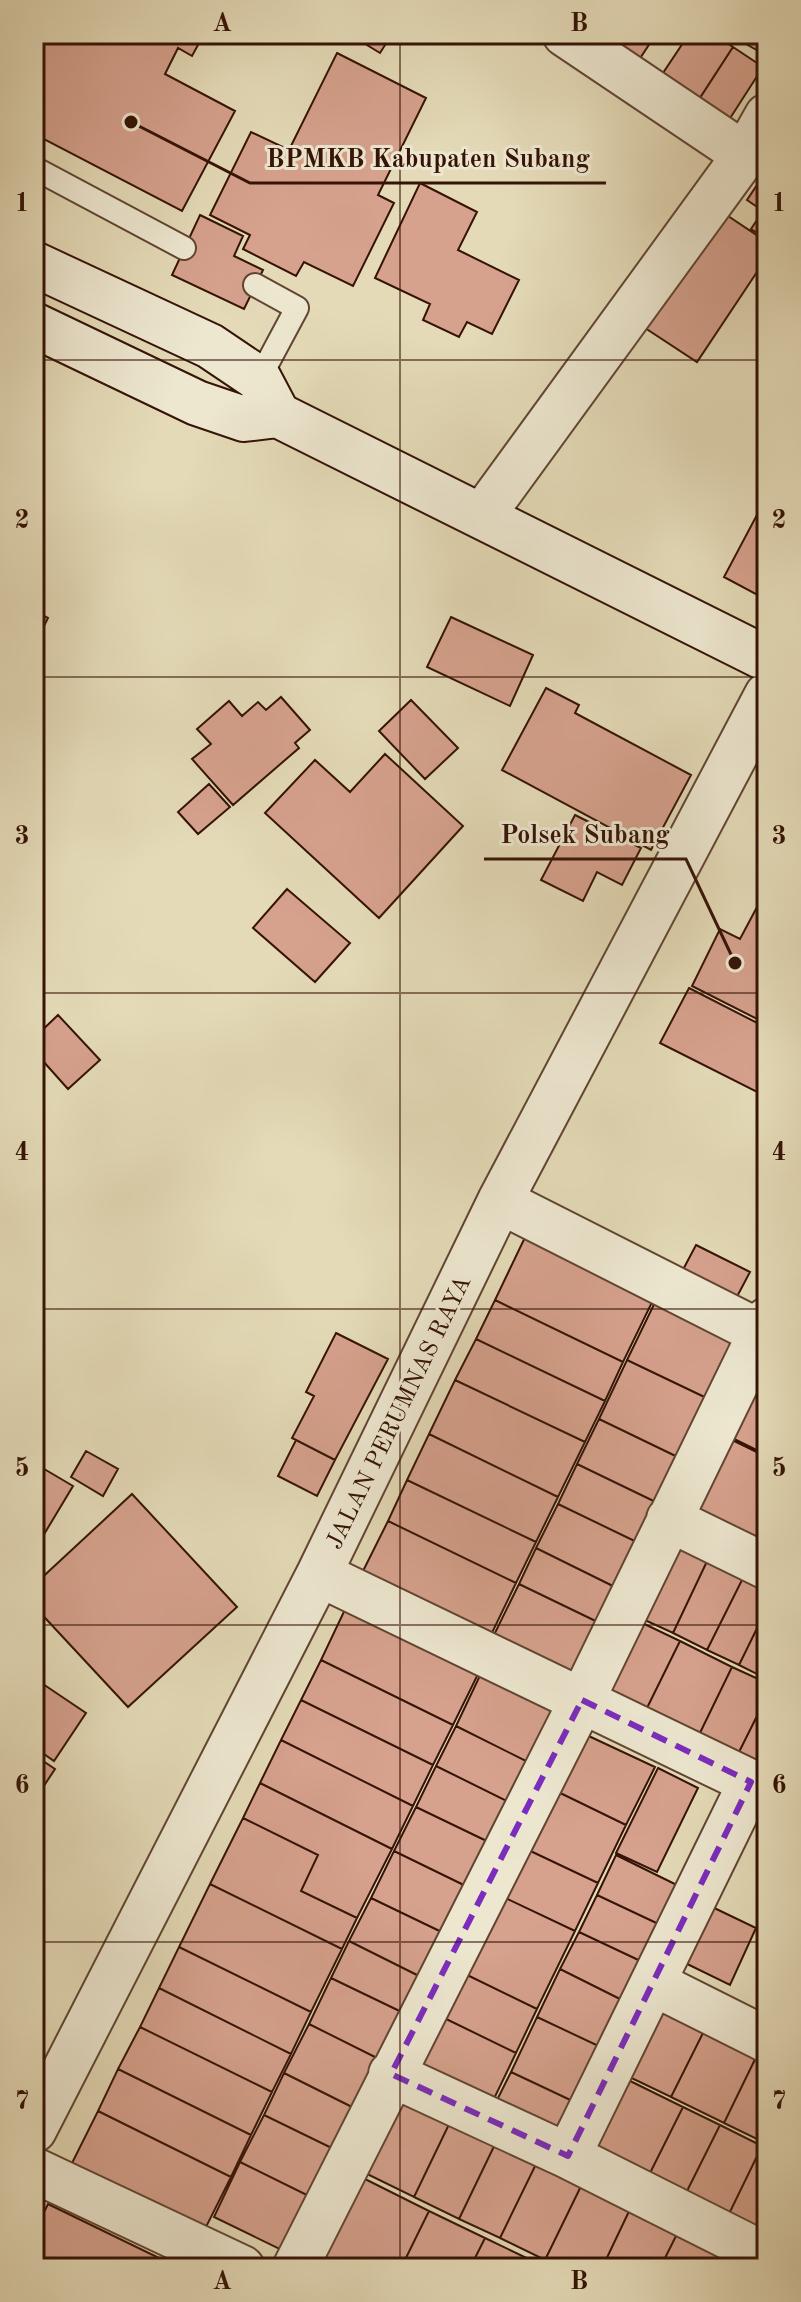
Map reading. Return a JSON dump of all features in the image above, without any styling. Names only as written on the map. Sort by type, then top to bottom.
[{"type":"street","points":[[565,34],[745,155]]},
{"type":"street","points":[[482,516],[745,155],[767,116]]},
{"type":"street","points":[[34,264],[210,346],[269,397],[482,516],[767,659]]},
{"type":"street","points":[[34,325],[197,403],[244,419],[269,397]]},
{"type":"street","name":"JALAN PERUMNAS RAYA","points":[[34,2130],[319,1574],[500,1201],[767,695]]},
{"type":"street","points":[[295,2268],[765,1330],[500,1201]]},
{"type":"street","points":[[669,1519],[767,1567]]},
{"type":"street","points":[[319,1574],[759,1786],[653,1983],[568,2156]]},
{"type":"street","points":[[653,1983],[767,2040]]},
{"type":"street","points":[[391,2074],[568,2156],[767,2256]]},
{"type":"street","points":[[34,2170],[242,2268]]},
{"type":"lane","points":[[34,168],[184,248]]},
{"type":"lane","points":[[255,285],[297,308],[269,397]]},
{"type":"highlighted area","points":[[582,1700],[751,1782],[568,2156],[391,2074]]},
{"type":"building","points":[[34,34],[204,34],[192,56],[178,48],[165,74],[235,111],[182,211],[34,134]]},
{"type":"building","points":[[349,34],[392,34],[380,53]]},
{"type":"building","points":[[597,34],[656,34],[635,66]]},
{"type":"building","points":[[689,34],[713,34],[733,47],[696,104],[659,79]]},
{"type":"building","points":[[728,34],[767,34],[767,44],[762,53]]},
{"type":"building","points":[[733,47],[763,67],[727,123],[696,104]]},
{"type":"building","points":[[337,53],[426,98],[378,195],[394,203],[353,286],[304,262],[296,276],[243,249],[250,235],[210,215],[251,132],[289,150]]},
{"type":"building","points":[[763,176],[767,178],[767,239],[751,229],[763,211],[747,200]]},
{"type":"building","points":[[420,183],[477,212],[458,250],[519,280],[492,334],[467,322],[459,337],[423,320],[430,304],[375,278]]},
{"type":"building","points":[[719,210],[767,242],[767,257],[697,362],[642,326]]},
{"type":"building","points":[[200,215],[243,236],[234,256],[263,270],[244,309],[172,275]]},
{"type":"building","points":[[767,496],[767,600],[724,577]]},
{"type":"building","points":[[34,611],[48,618],[34,646]]},
{"type":"building","points":[[451,617],[533,655],[510,706],[427,667]]},
{"type":"building","points":[[546,688],[579,705],[575,713],[691,775],[651,850],[502,770]]},
{"type":"building","points":[[281,697],[310,730],[295,743],[299,748],[233,805],[192,759],[211,744],[197,729],[229,701],[242,716],[258,702],[266,710]]},
{"type":"building","points":[[411,700],[458,748],[425,779],[379,731]]},
{"type":"building","points":[[385,754],[463,826],[379,918],[265,813],[315,760],[350,792]]},
{"type":"building","points":[[209,784],[230,807],[198,834],[178,812]]},
{"type":"building","points":[[575,815],[641,848],[622,885],[597,872],[583,901],[541,880]]},
{"type":"building","points":[[287,889],[350,943],[315,982],[253,928]]},
{"type":"building","points":[[766,890],[767,1024],[692,986],[720,929],[740,939]]},
{"type":"building","points":[[689,988],[767,1028],[767,1097],[660,1043]]},
{"type":"building","points":[[58,1015],[100,1060],[68,1089],[34,1051],[34,1038]]},
{"type":"building","points":[[528,1231],[656,1294],[623,1362],[495,1300]]},
{"type":"building","points":[[696,1245],[750,1272],[731,1308],[677,1281]]},
{"type":"building","points":[[659,1294],[748,1338],[717,1403],[627,1360]]},
{"type":"building","points":[[495,1300],[623,1362],[605,1401],[476,1339]]},
{"type":"building","points":[[336,1333],[388,1359],[335,1460],[292,1438],[314,1396],[306,1392]]},
{"type":"building","points":[[476,1339],[605,1401],[585,1442],[455,1380]]},
{"type":"building","points":[[767,1356],[767,1455],[726,1435]]},
{"type":"building","points":[[627,1360],[717,1403],[688,1462],[599,1419]]},
{"type":"building","points":[[455,1380],[585,1442],[558,1497],[429,1434]]},
{"type":"building","points":[[599,1419],[688,1462],[666,1507],[577,1464]]},
{"type":"building","points":[[429,1434],[558,1497],[536,1542],[407,1480]]},
{"type":"building","points":[[726,1437],[767,1457],[767,1513],[752,1544],[689,1514]]},
{"type":"building","points":[[296,1440],[335,1460],[317,1496],[278,1476]]},
{"type":"building","points":[[86,1451],[118,1469],[103,1496],[71,1477]]},
{"type":"building","points":[[34,1463],[73,1486],[34,1551]]},
{"type":"building","points":[[577,1464],[666,1507],[647,1547],[558,1504]]},
{"type":"building","points":[[407,1480],[536,1542],[516,1583],[388,1521]]},
{"type":"building","points":[[132,1494],[237,1607],[128,1707],[34,1606],[34,1585]]},
{"type":"building","points":[[558,1504],[647,1547],[625,1592],[536,1548]]},
{"type":"building","points":[[767,1513],[767,1551],[752,1544]]},
{"type":"building","points":[[388,1521],[516,1583],[489,1639],[360,1577]]},
{"type":"building","points":[[673,1538],[710,1555],[673,1633],[636,1616]]},
{"type":"building","points":[[536,1548],[625,1592],[608,1627],[519,1584]]},
{"type":"building","points":[[710,1555],[746,1572],[707,1650],[673,1633]]},
{"type":"building","points":[[746,1572],[767,1583],[767,1608],[739,1665],[707,1650]]},
{"type":"building","points":[[519,1584],[608,1627],[580,1684],[491,1641]]},
{"type":"building","points":[[349,1601],[482,1666],[453,1725],[321,1660]]},
{"type":"building","points":[[767,1608],[767,1679],[739,1665]]},
{"type":"building","points":[[634,1619],[680,1641],[644,1714],[599,1692]]},
{"type":"building","points":[[680,1641],[732,1667],[697,1739],[644,1714]]},
{"type":"building","points":[[321,1660],[453,1725],[433,1765],[301,1700]]},
{"type":"building","points":[[484,1667],[565,1707],[536,1766],[456,1726]]},
{"type":"building","points":[[732,1667],[767,1683],[767,1696],[736,1758],[697,1739]]},
{"type":"building","points":[[34,1678],[86,1713],[54,1761],[34,1747]]},
{"type":"building","points":[[767,1696],[767,1773],[736,1758]]},
{"type":"building","points":[[301,1700],[433,1765],[413,1806],[281,1740]]},
{"type":"building","points":[[456,1726],[536,1766],[517,1806],[436,1766]]},
{"type":"building","points":[[578,1731],[655,1767],[626,1825],[550,1788]]},
{"type":"building","points":[[281,1740],[413,1806],[392,1849],[260,1783]]},
{"type":"building","points":[[34,1755],[55,1769],[34,1801]]},
{"type":"building","points":[[436,1766],[517,1806],[497,1846],[416,1807]]},
{"type":"building","points":[[658,1768],[698,1788],[657,1872],[616,1853]]},
{"type":"building","points":[[260,1783],[392,1849],[357,1918],[301,1891],[318,1855],[243,1818]]},
{"type":"building","points":[[550,1788],[626,1825],[598,1883],[522,1847]]},
{"type":"building","points":[[416,1807],[497,1846],[474,1890],[394,1851]]},
{"type":"building","points":[[243,1818],[318,1855],[301,1891],[357,1918],[342,1949],[210,1884]]},
{"type":"building","points":[[522,1847],[598,1883],[575,1931],[499,1895]]},
{"type":"building","points":[[394,1851],[474,1890],[452,1937],[371,1898]]},
{"type":"building","points":[[616,1855],[685,1889],[667,1928],[597,1895]]},
{"type":"building","points":[[210,1884],[342,1949],[311,2012],[179,1947]]},
{"type":"building","points":[[499,1895],[575,1931],[537,2009],[461,1972]]},
{"type":"building","points":[[597,1895],[667,1928],[649,1965],[579,1932]]},
{"type":"building","points":[[371,1898],[452,1937],[429,1981],[349,1941]]},
{"type":"building","points":[[708,1905],[756,1928],[730,1985],[681,1961]]},
{"type":"building","points":[[579,1932],[649,1965],[630,2004],[560,1969]]},
{"type":"building","points":[[349,1941],[429,1981],[412,2017],[331,1978]]},
{"type":"building","points":[[179,1947],[311,2012],[291,2054],[159,1988]]},
{"type":"building","points":[[560,1969],[630,2004],[607,2050],[537,2017]]},
{"type":"building","points":[[461,1972],[537,2009],[516,2053],[440,2016]]},
{"type":"building","points":[[331,1978],[412,2017],[389,2064],[309,2024]]},
{"type":"building","points":[[159,1988],[291,2054],[272,2092],[140,2027]]},
{"type":"building","points":[[657,1996],[709,2021],[671,2097],[619,2072]]},
{"type":"building","points":[[440,2016],[516,2053],[489,2109],[413,2072]]},
{"type":"building","points":[[537,2017],[607,2050],[581,2105],[511,2072]]},
{"type":"building","points":[[709,2021],[761,2047],[724,2123],[671,2097]]},
{"type":"building","points":[[309,2024],[389,2064],[364,2113],[284,2073]]},
{"type":"building","points":[[140,2027],[272,2092],[251,2135],[118,2069]]},
{"type":"building","points":[[761,2047],[767,2050],[767,2134],[763,2142],[724,2123]]},
{"type":"building","points":[[118,2069],[251,2135],[231,2177],[98,2111]]},
{"type":"building","points":[[511,2072],[581,2105],[561,2146],[491,2112]]},
{"type":"building","points":[[284,2073],[364,2113],[344,2154],[264,2115]]},
{"type":"building","points":[[620,2076],[683,2107],[646,2181],[584,2150]]},
{"type":"building","points":[[400,2090],[453,2116],[414,2197],[361,2171]]},
{"type":"building","points":[[683,2107],[720,2125],[683,2199],[646,2181]]},
{"type":"building","points":[[98,2111],[231,2177],[205,2229],[72,2163]]},
{"type":"building","points":[[264,2115],[344,2154],[321,2202],[240,2162]]},
{"type":"building","points":[[453,2116],[498,2138],[459,2219],[414,2197]]},
{"type":"building","points":[[720,2125],[762,2146],[726,2220],[683,2199]]},
{"type":"building","points":[[498,2138],[539,2158],[500,2238],[459,2219]]},
{"type":"building","points":[[762,2146],[767,2148],[767,2231],[763,2239],[726,2220]]},
{"type":"building","points":[[539,2158],[584,2180],[545,2260],[500,2238]]},
{"type":"building","points":[[240,2162],[321,2202],[294,2256],[214,2217]]},
{"type":"building","points":[[359,2176],[429,2211],[401,2268],[315,2268]]},
{"type":"building","points":[[584,2180],[633,2203],[602,2268],[563,2268],[545,2260]]},
{"type":"building","points":[[633,2203],[681,2226],[660,2268],[602,2268]]},
{"type":"building","points":[[48,2204],[159,2258],[153,2268],[34,2268],[34,2232]]},
{"type":"building","points":[[429,2211],[485,2238],[470,2268],[401,2268]]},
{"type":"building","points":[[681,2226],[730,2249],[721,2268],[660,2268]]},
{"type":"building","points":[[485,2238],[535,2262],[532,2268],[470,2268]]},
{"type":"building","points":[[730,2249],[767,2268],[721,2268]]},
{"type":"building","points":[[161,2259],[181,2268],[157,2268]]},
{"type":"place","name":"BPMKB Kabupaten Subang","points":[[131,122]]},
{"type":"place","name":"Polsek Subang","points":[[735,963]]}]
